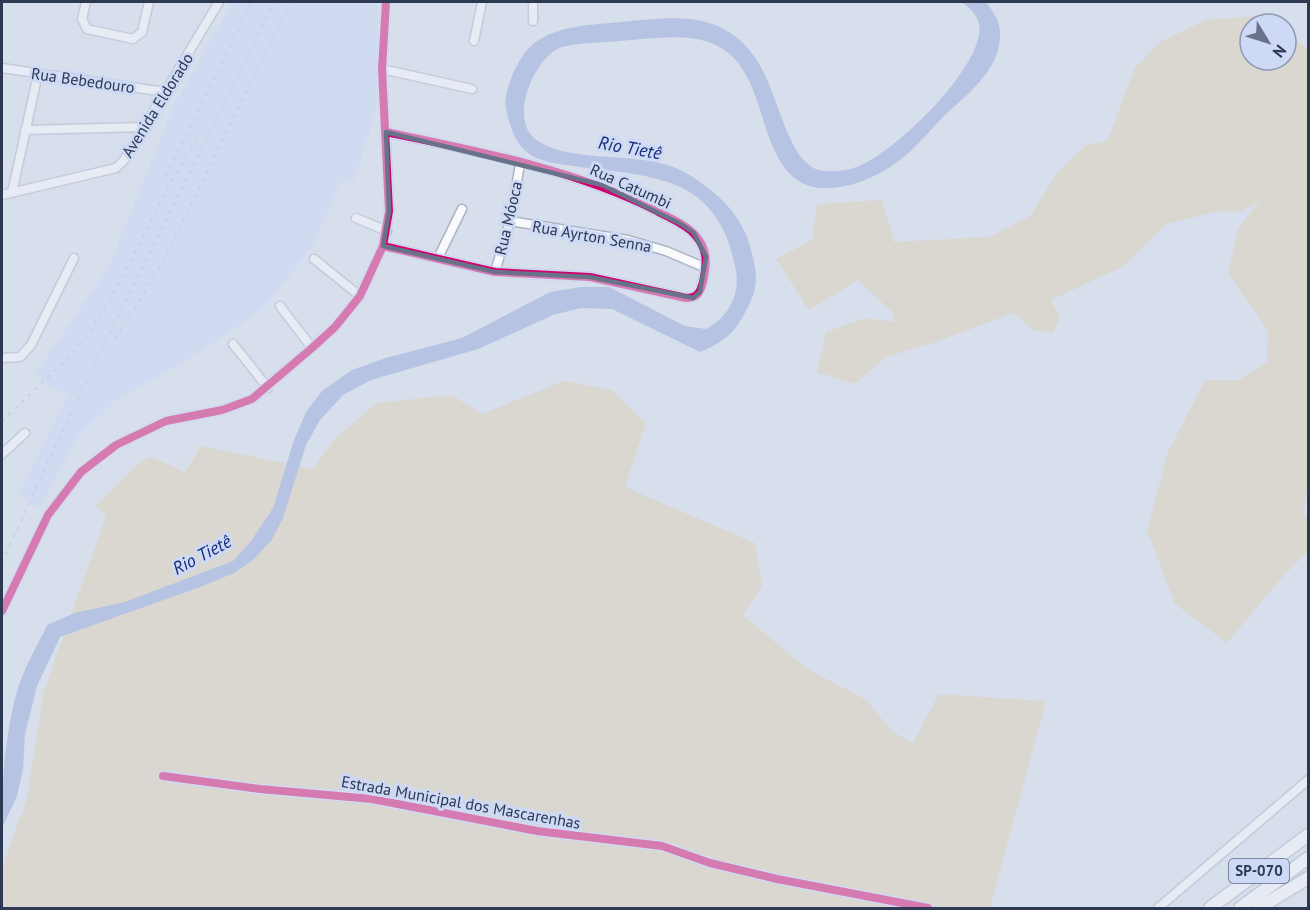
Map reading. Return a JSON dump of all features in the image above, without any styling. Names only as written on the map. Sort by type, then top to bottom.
[{"type":"highway","name":"SP-070","points":[[1210,909],[1308,835]]},
{"type":"highway","name":"SP-070","points":[[1240,909],[1308,858]]},
{"type":"highway","name":"SP-070","points":[[1259,909],[1308,878]]},
{"type":"street","points":[[86,2],[82,19],[84,26],[93,32],[133,39],[139,36],[144,26],[149,2]]},
{"type":"street","name":"Avenida Eldorado","points":[[2,195],[116,168],[144,127],[219,2]]},
{"type":"street","points":[[2,611],[48,514],[68,487],[98,457],[166,421],[237,406],[268,388],[335,327],[360,296],[383,246],[389,211],[382,69],[386,2]]},
{"type":"street","points":[[474,41],[482,2]]},
{"type":"street","points":[[533,2],[533,21]]},
{"type":"street","name":"Rua Bebedouro","points":[[2,68],[165,92]]},
{"type":"street","points":[[382,69],[472,89]]},
{"type":"street","points":[[12,193],[38,74]]},
{"type":"street","points":[[25,130],[144,127]]},
{"type":"street","name":"Rua Catumbi","points":[[386,132],[464,148],[602,186],[681,224],[694,233],[703,245],[706,268]]},
{"type":"street","name":"Rua Móoca","points":[[495,272],[510,221],[520,164]]},
{"type":"street","points":[[438,258],[462,209]]},
{"type":"street","points":[[356,218],[387,231]]},
{"type":"street","name":"Rua Ayrton Senna","points":[[510,221],[638,243],[666,251],[706,268]]},
{"type":"street","points":[[383,246],[495,272],[598,278],[686,298],[693,298],[700,292],[706,268]]},
{"type":"street","points":[[2,358],[20,357],[31,345],[74,258]]},
{"type":"street","points":[[314,259],[360,296]]},
{"type":"street","points":[[280,306],[312,348]]},
{"type":"street","points":[[233,344],[268,388]]},
{"type":"street","points":[[2,454],[25,433]]},
{"type":"street","name":"Estrada Municipal dos Mascarenhas","points":[[163,776],[260,789],[372,799],[537,831],[662,846],[710,863],[928,909]]},
{"type":"street","points":[[1158,909],[1308,780]]},
{"type":"highlighted area","points":[[386,132],[602,185],[681,224],[694,233],[706,257],[700,292],[693,298],[590,277],[495,272],[383,246],[389,211]]},
{"type":"shaded area","points":[[232,2],[378,2],[376,112],[353,182],[341,182],[311,249],[263,308],[199,353],[115,401],[80,434],[39,508],[19,495],[68,395],[48,386],[35,374],[108,268],[175,103]]},
{"type":"shaded area","points":[[1238,17],[1238,72],[1298,72],[1298,41],[1308,49],[1308,493],[1306,493],[1304,512],[1308,518],[1308,551],[1284,575],[1227,643],[1175,604],[1147,531],[1168,452],[1205,380],[1239,380],[1267,362],[1268,331],[1228,273],[1238,228],[1260,201],[1240,212],[1219,211],[1167,224],[1122,267],[1051,300],[1060,318],[1053,333],[1034,330],[1013,313],[939,341],[886,357],[855,384],[817,372],[826,332],[866,318],[894,322],[894,314],[858,280],[809,310],[776,259],[812,240],[817,204],[882,200],[894,242],[989,237],[1030,216],[1056,175],[1086,145],[1107,141],[1135,68],[1160,42],[1206,20]]},
{"type":"shaded area","points":[[564,381],[612,390],[646,423],[625,487],[755,543],[762,586],[743,615],[807,669],[865,699],[893,732],[913,743],[939,694],[1046,701],[990,908],[2,908],[2,867],[27,799],[43,694],[106,516],[96,505],[128,473],[149,456],[185,472],[201,446],[313,469],[334,440],[376,403],[452,395],[482,414]]},
{"type":"water","points":[[962,2],[986,2],[998,22],[1000,37],[998,49],[988,71],[972,90],[900,160],[869,178],[841,187],[812,187],[800,182],[789,173],[776,155],[753,90],[742,69],[730,54],[715,44],[680,37],[660,38],[576,44],[562,47],[552,53],[543,62],[528,88],[524,116],[527,128],[534,138],[562,151],[636,159],[676,168],[693,177],[719,197],[743,228],[755,270],[754,291],[738,325],[719,343],[700,352],[612,309],[581,308],[553,315],[478,349],[371,380],[343,395],[320,420],[306,445],[283,518],[271,541],[252,561],[234,573],[203,586],[60,637],[37,686],[25,734],[23,769],[17,796],[2,828],[5,756],[14,701],[25,670],[47,625],[75,613],[125,602],[233,561],[251,541],[273,508],[294,440],[306,412],[322,391],[352,370],[386,358],[462,338],[550,292],[582,287],[609,287],[685,326],[706,329],[721,318],[731,305],[737,280],[730,247],[714,214],[697,197],[673,184],[645,176],[543,160],[522,148],[513,132],[505,102],[509,84],[517,66],[532,45],[552,33],[587,25],[680,18],[714,25],[730,33],[745,45],[758,62],[790,138],[805,161],[818,170],[844,170],[868,162],[911,130],[952,85],[968,62],[978,41],[978,20]]},
{"type":"railway","points":[[166,176],[252,2]]},
{"type":"railway","points":[[2,562],[68,419],[274,2]]},
{"type":"railway","points":[[115,339],[162,264],[290,2]]},
{"type":"railway","points":[[2,421],[86,338],[117,287],[164,194],[197,140]]},
{"type":"cycle path","points":[[2,611],[48,515],[81,472],[116,445],[166,421],[222,410],[252,399],[335,327],[360,296],[383,246],[389,211],[382,69],[386,2]]},
{"type":"cycle path","points":[[383,246],[495,272],[590,277],[686,298],[693,297],[699,292],[706,263],[702,246],[691,231],[682,224],[625,196],[524,163],[386,132]]},
{"type":"cycle path","points":[[163,776],[260,789],[372,799],[537,831],[662,846],[710,863],[777,879],[928,908]]},
{"type":"water label","name":"Rio Tietê","points":[[630,148]]},
{"type":"water label","name":"Rio Tietê","points":[[202,555]]}]
